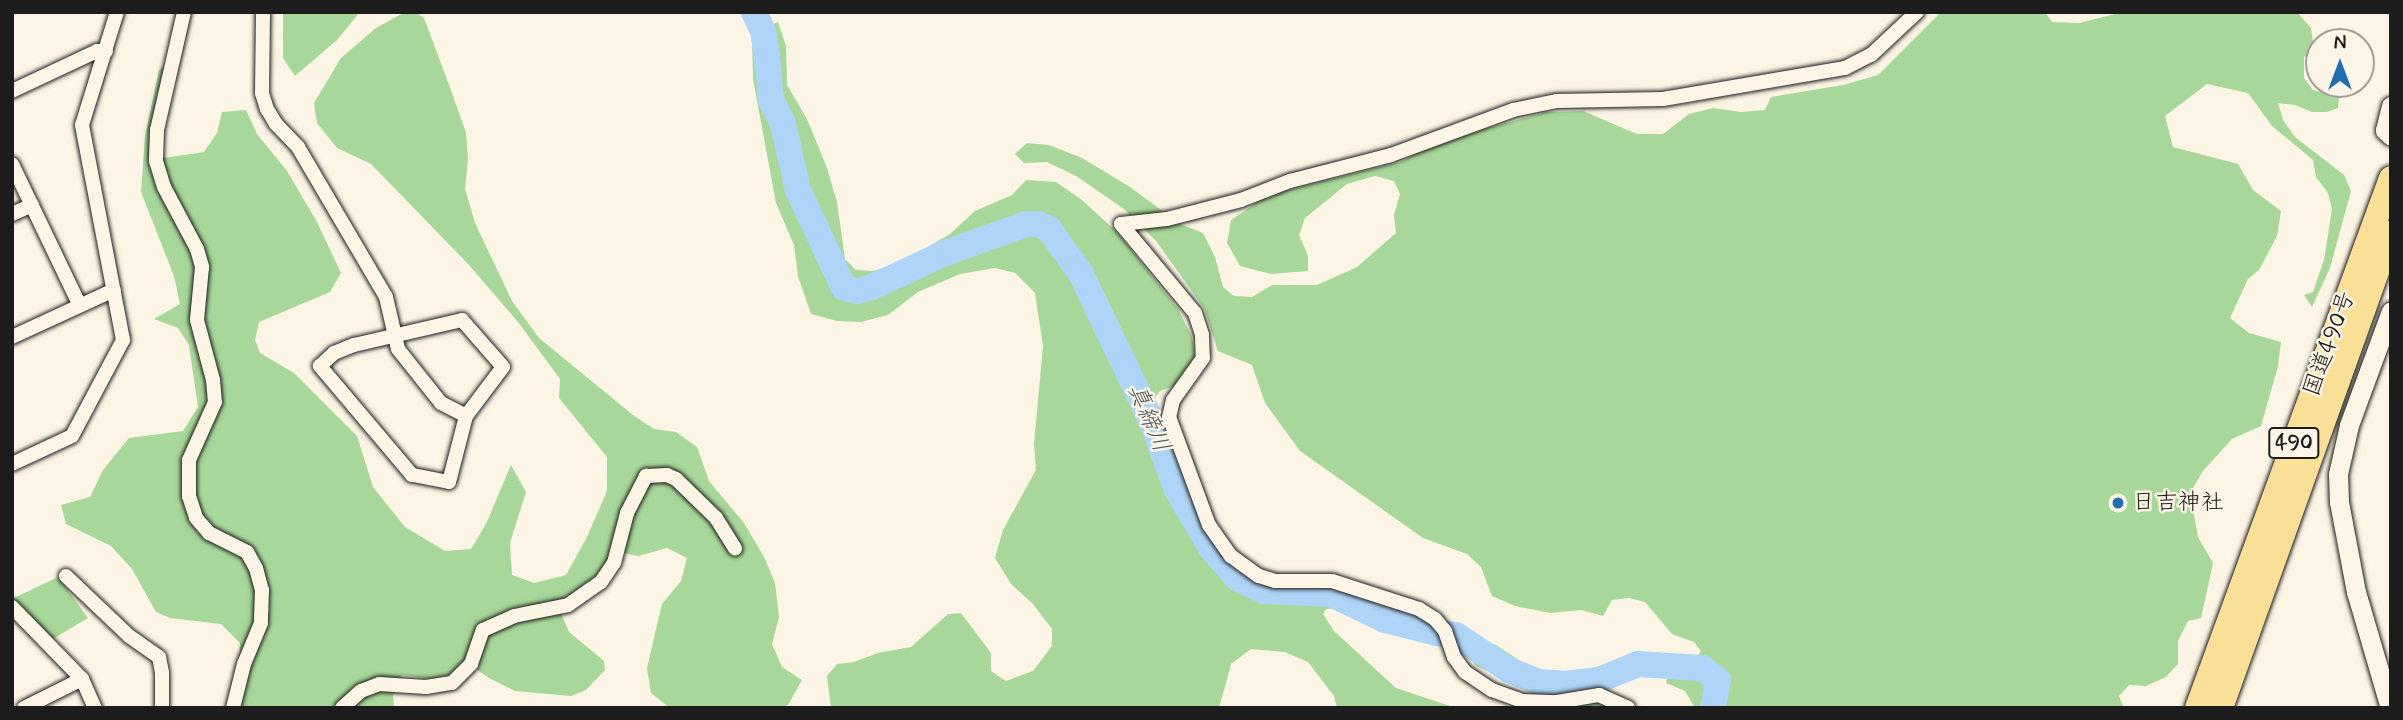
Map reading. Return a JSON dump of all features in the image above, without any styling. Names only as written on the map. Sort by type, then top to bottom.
[{"type":"highway","name":"国道490号","points":[[2216,703],[2391,178]]},
{"type":"highway","name":"国道490号","points":[[2216,703],[2391,233]]},
{"type":"street","points":[[12,464],[72,436],[123,340],[82,125],[117,12]]},
{"type":"street","points":[[184,12],[162,104],[156,161],[164,187],[197,249],[202,267],[197,320],[213,380],[215,402],[189,460],[189,496],[197,518],[209,533],[247,552],[256,568],[262,590],[261,623],[244,664],[233,708]]},
{"type":"street","points":[[263,12],[262,93],[267,109],[276,124],[298,147],[374,274],[386,297],[398,349],[441,403],[466,416]]},
{"type":"street","points":[[1628,708],[1599,695],[1557,702],[1522,701],[1492,690],[1465,672],[1435,619],[1419,609],[1332,581],[1275,581],[1244,568],[1219,543],[1189,478],[1169,417],[1173,400],[1203,358],[1202,335],[1195,313],[1180,291],[1121,224],[1167,219],[1241,201],[1290,181],[1391,155],[1513,110],[1557,101],[1663,99],[1845,68],[1871,55],[1917,12]]},
{"type":"street","points":[[12,91],[97,51],[106,51]]},
{"type":"street","points":[[2391,106],[2385,130],[2391,136]]},
{"type":"street","points":[[12,164],[79,304]]},
{"type":"street","points":[[12,214],[32,205]]},
{"type":"street","points":[[12,337],[114,290]]},
{"type":"street","points":[[2390,708],[2356,592],[2340,513],[2337,474],[2349,425],[2391,311]]},
{"type":"street","points":[[462,320],[503,367],[466,416],[449,482],[412,475],[320,366],[334,353],[354,345],[395,337],[462,320]]},
{"type":"street","points":[[342,708],[361,691],[379,684],[426,687],[452,683],[471,664],[483,630],[514,616],[568,605],[601,582],[614,563],[627,513],[646,476],[667,475],[676,479],[716,519],[735,549]]},
{"type":"street","points":[[66,576],[129,636],[159,657],[162,708]]},
{"type":"street","points":[[12,607],[82,680],[95,708]]},
{"type":"street","points":[[24,708],[82,680]]},
{"type":"green space","points":[[283,12],[360,12],[337,40],[295,76],[283,58]]},
{"type":"green space","points":[[405,12],[415,12],[424,18],[452,93],[466,133],[468,159],[465,189],[475,223],[512,301],[539,338],[633,415],[654,429],[676,432],[697,447],[709,481],[744,523],[764,557],[775,583],[779,617],[772,644],[782,667],[802,680],[788,705],[777,708],[670,708],[651,693],[647,668],[662,604],[681,581],[687,558],[667,548],[638,556],[613,551],[591,585],[561,613],[569,632],[604,661],[605,670],[586,690],[571,696],[515,691],[466,662],[455,673],[434,679],[402,675],[393,696],[394,708],[242,708],[238,699],[240,643],[221,624],[170,618],[156,612],[132,569],[111,546],[66,524],[61,505],[90,497],[103,470],[129,438],[183,431],[198,407],[189,345],[178,328],[154,319],[180,304],[174,276],[141,192],[145,136],[159,70],[167,64],[151,139],[164,158],[204,152],[217,133],[222,112],[246,110],[257,134],[287,171],[317,222],[341,273],[330,292],[259,322],[255,340],[260,353],[294,373],[357,436],[373,487],[405,527],[445,551],[471,549],[486,524],[511,465],[526,492],[510,543],[512,575],[534,583],[566,575],[587,537],[607,491],[607,457],[559,398],[560,379],[518,322],[469,265],[371,164],[337,148],[317,123],[314,103],[341,58],[376,28]]},
{"type":"green space","points":[[1941,12],[2045,12],[2052,22],[2079,23],[2123,12],[2297,12],[2311,28],[2305,28],[2305,98],[2339,98],[2338,108],[2327,112],[2312,112],[2295,105],[2278,103],[2283,120],[2295,137],[2344,175],[2351,191],[2330,268],[2312,307],[2304,295],[2313,292],[2324,260],[2332,209],[2328,193],[2316,177],[2313,160],[2272,126],[2248,93],[2207,84],[2165,116],[2173,147],[2238,164],[2253,190],[2281,211],[2277,236],[2259,270],[2248,279],[2230,318],[2249,333],[2281,342],[2278,366],[2261,426],[2232,439],[2203,471],[2190,493],[2198,537],[2213,563],[2201,618],[2188,621],[2178,641],[2178,664],[2166,677],[2146,686],[2129,685],[2119,696],[2124,708],[1695,708],[1685,691],[1666,683],[1669,671],[1689,670],[1701,651],[1694,642],[1672,634],[1645,602],[1629,598],[1612,600],[1603,616],[1581,610],[1550,613],[1515,606],[1492,596],[1481,567],[1467,554],[1423,538],[1300,451],[1265,403],[1252,365],[1218,351],[1204,308],[1156,241],[1124,209],[1076,176],[1047,162],[1024,163],[1015,154],[1027,143],[1049,145],[1082,158],[1130,187],[1180,224],[1203,233],[1215,257],[1223,287],[1234,296],[1252,297],[1272,285],[1317,285],[1357,267],[1396,233],[1394,215],[1400,194],[1394,181],[1375,176],[1347,184],[1305,218],[1299,235],[1308,256],[1308,271],[1271,274],[1240,266],[1227,243],[1231,220],[1268,195],[1400,162],[1439,142],[1546,112],[1583,111],[1637,134],[1663,134],[1689,114],[1713,108],[1741,112],[1765,110],[1771,97],[1843,85],[1878,75]]},
{"type":"green space","points":[[778,22],[786,46],[787,85],[807,119],[827,168],[837,202],[845,259],[856,270],[873,271],[898,264],[950,234],[975,211],[1012,195],[1026,180],[1056,182],[1082,200],[1117,232],[1178,309],[1192,337],[1195,355],[1188,370],[1174,386],[1160,391],[1154,399],[1156,416],[1190,500],[1205,550],[1239,589],[1265,599],[1294,603],[1321,597],[1338,588],[1437,626],[1441,644],[1392,631],[1340,608],[1326,609],[1323,614],[1334,631],[1396,688],[1456,708],[1337,708],[1334,696],[1308,662],[1285,652],[1251,649],[1231,664],[1219,708],[831,708],[827,676],[837,664],[911,647],[948,614],[961,613],[991,653],[991,671],[1006,681],[1033,671],[1052,646],[1052,629],[1033,604],[1011,584],[995,558],[1003,530],[1036,470],[1034,444],[1043,346],[1035,293],[1015,273],[995,268],[960,274],[918,292],[888,315],[861,322],[837,321],[811,314],[798,276],[794,245],[776,203],[753,79],[752,34]]},
{"type":"green space","points":[[58,577],[88,618],[51,640],[12,599]]},
{"type":"green space","points":[[1467,636],[1496,645],[1534,670],[1571,675],[1606,686],[1619,708],[1534,708],[1538,694],[1476,666],[1461,646]]},
{"type":"waterway","name":"真締川","points":[[754,12],[763,31],[771,100],[783,124],[798,190],[844,288],[858,291],[870,288],[945,253],[1027,224],[1038,224],[1049,229],[1081,274],[1152,422],[1176,488],[1211,548],[1237,578],[1264,591],[1331,594],[1385,620],[1456,635],[1509,670],[1539,682],[1565,684],[1599,680],[1638,664],[1702,668],[1718,680],[1713,708]]},
{"type":"place","name":"日吉神社","points":[[2118,503]]}]
